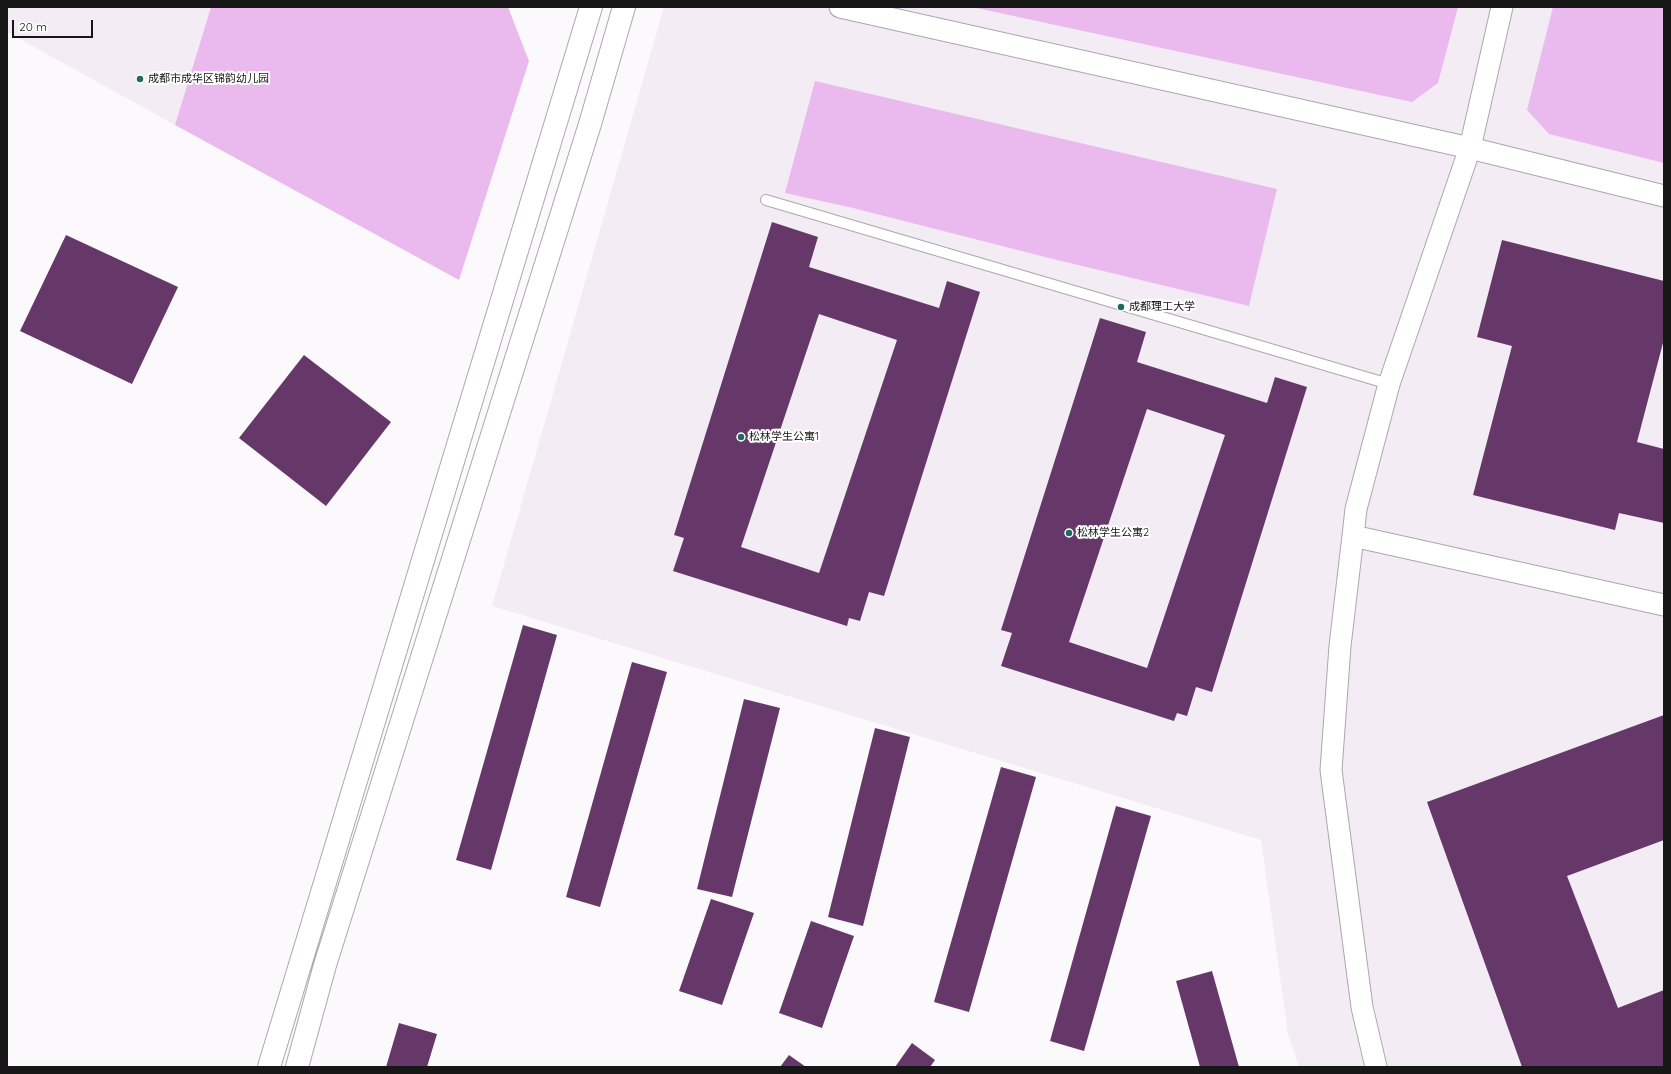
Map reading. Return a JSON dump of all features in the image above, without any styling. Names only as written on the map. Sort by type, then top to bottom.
[{"type":"street","points":[[269,1067],[591,7]]},
{"type":"street","points":[[296,1067],[325,965],[588,131],[624,7]]},
{"type":"street","points":[[840,7],[1470,148],[1664,196]]},
{"type":"street","points":[[1376,1067],[1362,1006],[1331,770],[1340,646],[1356,508],[1389,384],[1470,148],[1502,7]]},
{"type":"street","points":[[1353,536],[1664,605]]},
{"type":"lane","points":[[766,200],[1389,384]]},
{"type":"shaded area","name":"成都市成华区锦韵幼儿园","points":[[7,7],[211,7],[175,125],[7,32]]},
{"type":"shaded area","points":[[211,7],[508,7],[529,61],[459,280],[175,125]]},
{"type":"shaded area","name":"成都理工大学","points":[[664,7],[1664,7],[1664,1067],[1299,1067],[1288,1034],[1261,840],[492,606]]},
{"type":"shaded area","points":[[972,7],[1458,7],[1438,83],[1412,102]]},
{"type":"shaded area","points":[[1553,7],[1664,7],[1664,163],[1549,134],[1527,110]]},
{"type":"shaded area","points":[[815,81],[1277,189],[1249,306],[1053,259],[853,208],[785,193]]},
{"type":"building","name":"松林学生公寓1","points":[[772,222],[818,237],[809,267],[939,308],[947,281],[980,292],[884,596],[869,592],[860,621],[849,618],[847,626],[673,571],[684,538],[674,535]],"holes":[[[819,314],[897,340],[819,573],[741,547]]]},
{"type":"building","points":[[66,235],[178,287],[132,384],[20,331]]},
{"type":"building","points":[[1502,240],[1664,281],[1664,339],[1637,442],[1664,449],[1664,523],[1619,513],[1615,530],[1473,495],[1512,346],[1477,337]]},
{"type":"building","name":"松林学生公寓2","points":[[1100,318],[1146,332],[1137,362],[1267,403],[1275,377],[1307,387],[1212,692],[1196,687],[1187,716],[1177,713],[1174,721],[1001,666],[1012,633],[1001,630]],"holes":[[[1147,409],[1225,435],[1147,668],[1069,642]]]},
{"type":"building","points":[[304,355],[391,422],[326,506],[239,438]]},
{"type":"building","points":[[523,625],[557,635],[491,870],[456,860]]},
{"type":"building","points":[[632,662],[667,672],[600,907],[566,897]]},
{"type":"building","points":[[744,699],[780,708],[732,897],[697,889]]},
{"type":"building","points":[[1664,715],[1664,840],[1567,876],[1618,1008],[1664,990],[1664,1067],[1522,1067],[1427,802]]},
{"type":"building","points":[[875,728],[910,737],[863,926],[828,917]]},
{"type":"building","points":[[1001,767],[1036,777],[969,1012],[934,1002]]},
{"type":"building","points":[[1116,806],[1151,816],[1084,1051],[1050,1041]]},
{"type":"building","points":[[711,899],[754,913],[722,1005],[679,991]]},
{"type":"building","points":[[811,921],[854,936],[822,1028],[779,1013]]},
{"type":"building","points":[[1212,971],[1239,1067],[1200,1067],[1176,981]]},
{"type":"building","points":[[399,1023],[437,1034],[427,1067],[386,1067]]},
{"type":"building","points":[[912,1043],[935,1060],[930,1067],[895,1067]]},
{"type":"building","points":[[789,1055],[806,1067],[780,1067]]},
{"type":"place","name":"成都市成华区锦韵幼儿园","points":[[140,79]]},
{"type":"place","name":"成都理工大学","points":[[1121,307]]},
{"type":"place","name":"松林学生公寓1","points":[[741,437]]},
{"type":"place","name":"松林学生公寓2","points":[[1069,533]]}]
